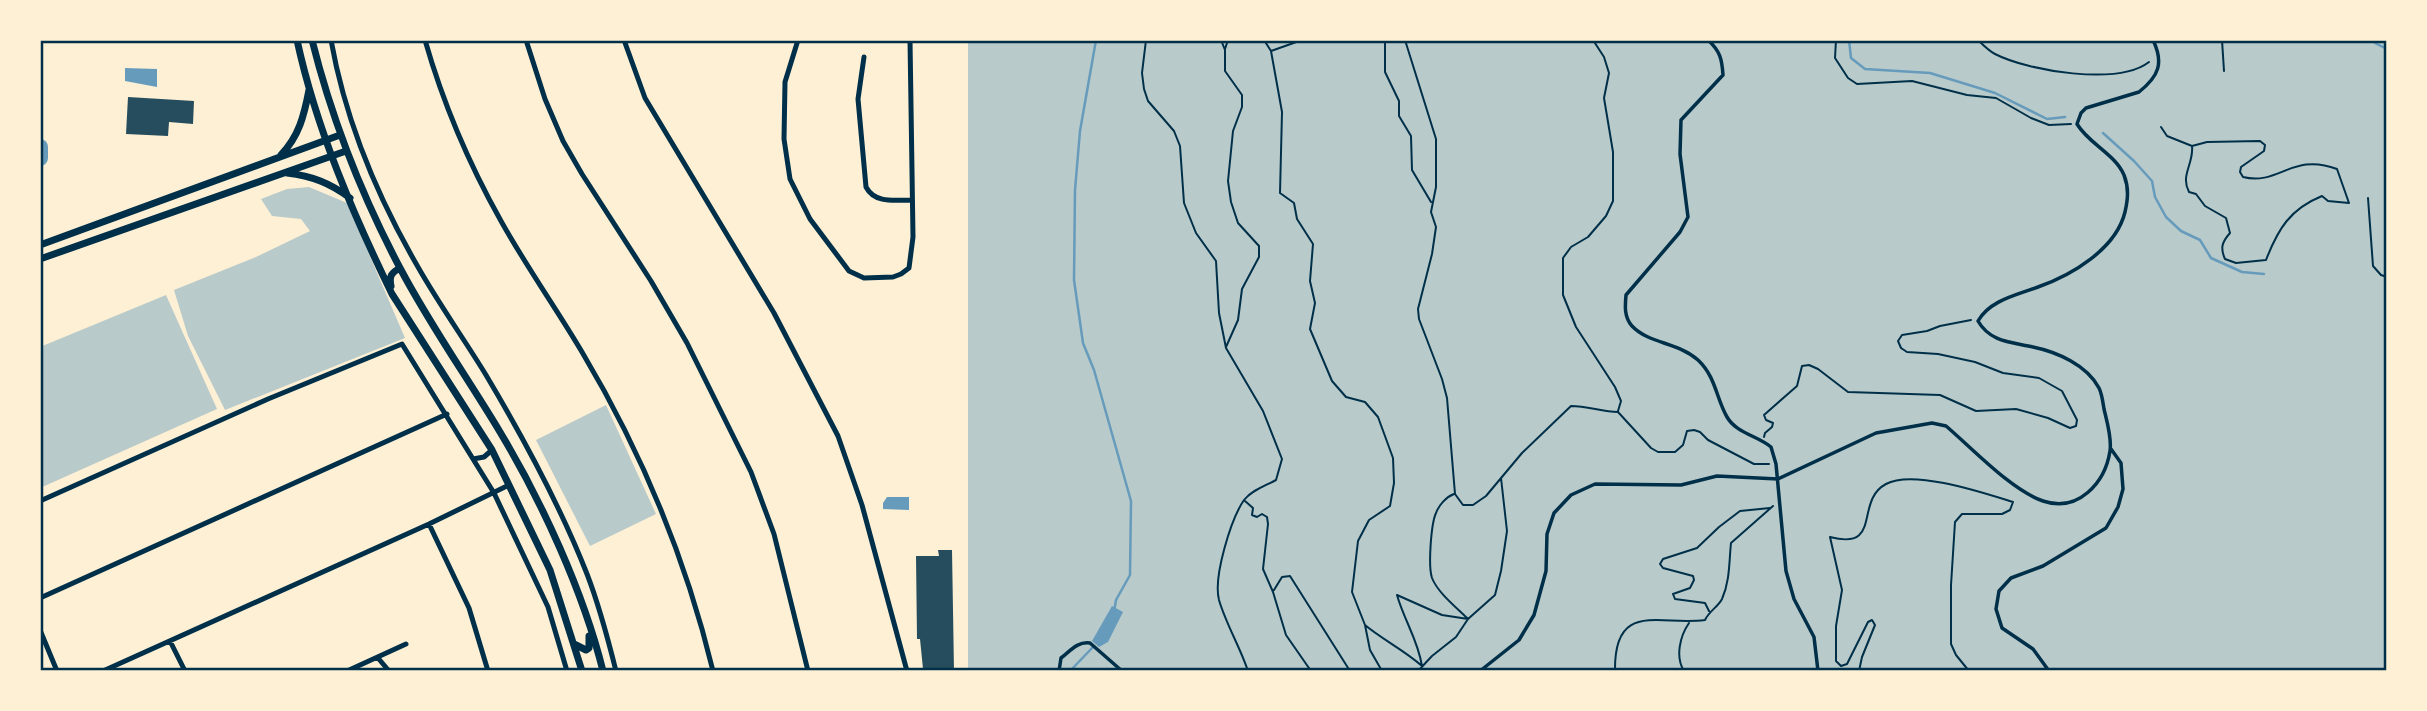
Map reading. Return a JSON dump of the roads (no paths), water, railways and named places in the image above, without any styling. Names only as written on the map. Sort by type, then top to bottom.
[{"type":"main road","points":[[297,40],[332,156],[392,294],[492,450],[550,570],[582,671]]},
{"type":"main road","points":[[312,40],[346,151],[400,268],[516,460],[563,557],[603,671]]},
{"type":"main road","points":[[278,158],[293,142],[301,125],[309,86]]},
{"type":"main road","points":[[40,245],[340,135]]},
{"type":"main road","points":[[40,259],[346,151]]},
{"type":"main road","points":[[284,173],[319,180],[335,187],[350,199]]},
{"type":"main road","points":[[392,294],[389,278],[392,272],[400,268]]},
{"type":"main road","points":[[574,644],[586,650],[589,648],[584,611]]},
{"type":"street","points":[[331,40],[350,114],[392,220],[529,451],[587,575],[616,671]]},
{"type":"street","points":[[425,40],[453,123],[479,181],[501,222],[583,354],[637,455],[683,565],[713,671]]},
{"type":"street","points":[[526,40],[545,99],[563,141],[687,343],[751,472],[774,534],[808,671]]},
{"type":"street","points":[[624,40],[645,98],[774,313],[838,436],[862,505],[907,671]]},
{"type":"street","points":[[798,40],[785,82],[784,139],[790,179],[810,219],[849,271],[864,278],[892,277],[909,268],[913,237],[910,40]]},
{"type":"street","points":[[1708,40],[1718,49],[1723,75],[1681,120],[1680,154],[1688,217],[1680,232],[1626,295],[1625,305],[1630,324],[1645,335],[1680,347],[1698,361],[1712,377],[1727,418],[1737,429],[1771,447],[1778,479],[1786,571],[1794,599],[1814,637],[1818,671]]},
{"type":"street","points":[[1480,671],[1519,640],[1534,615],[1546,571],[1547,534],[1554,513],[1571,495],[1595,484],[1681,485],[1717,477],[1778,479],[1876,433],[1932,423],[1946,426],[2019,489],[2043,501],[2067,503],[2093,489],[2106,468],[2111,449],[2100,389],[2070,359],[2035,347],[2005,343],[1984,331],[1978,321],[1983,313],[1997,303],[2042,286],[2088,261],[2106,245],[2122,225],[2127,203],[2128,186],[2125,177],[2120,167],[2084,134],[2077,124],[2086,108],[2139,92],[2146,87],[2160,63],[2152,40]]},
{"type":"street","points":[[864,57],[858,99],[866,187],[870,195],[877,199],[912,200]]},
{"type":"street","points":[[40,501],[268,399],[402,344],[494,493],[548,607],[567,671]]},
{"type":"street","points":[[40,598],[447,414]]},
{"type":"street","points":[[2049,671],[2034,649],[2002,628],[1996,609],[1999,591],[2011,578],[2043,566],[2106,528],[2118,507],[2123,489],[2121,463],[2111,449]]},
{"type":"street","points":[[473,459],[484,457],[492,450]]},
{"type":"street","points":[[103,671],[429,524],[509,485]]},
{"type":"street","points":[[429,524],[469,608],[488,671]]},
{"type":"street","points":[[40,630],[57,671]]},
{"type":"street","points":[[170,641],[185,671]]},
{"type":"street","points":[[1059,671],[1061,658],[1080,643],[1090,643],[1122,671]]},
{"type":"street","points":[[347,671],[405,644]]},
{"type":"street","points":[[378,658],[388,671]]},
{"type":"water","points":[[125,68],[157,69],[157,87],[125,81]]},
{"type":"water","points":[[887,497],[909,497],[909,510],[883,509]]},
{"type":"water","points":[[1112,606],[1123,612],[1108,642],[1099,647],[1092,641]]},
{"type":"waterway","points":[[1096,40],[1080,131],[1075,190],[1074,280],[1083,343],[1094,370],[1131,501],[1130,575],[1116,600],[1114,612]]},
{"type":"waterway","points":[[1849,40],[1851,58],[1865,69],[1930,73],[1995,93],[2047,119],[2065,117]]},
{"type":"waterway","points":[[2375,43],[2387,49]]},
{"type":"waterway","points":[[2103,133],[2152,181],[2155,197],[2166,217],[2181,231],[2200,240],[2211,258],[2242,272],[2264,274]]},
{"type":"waterway","points":[[40,147],[40,158]]},
{"type":"waterway","points":[[1070,671],[1094,646]]}]
